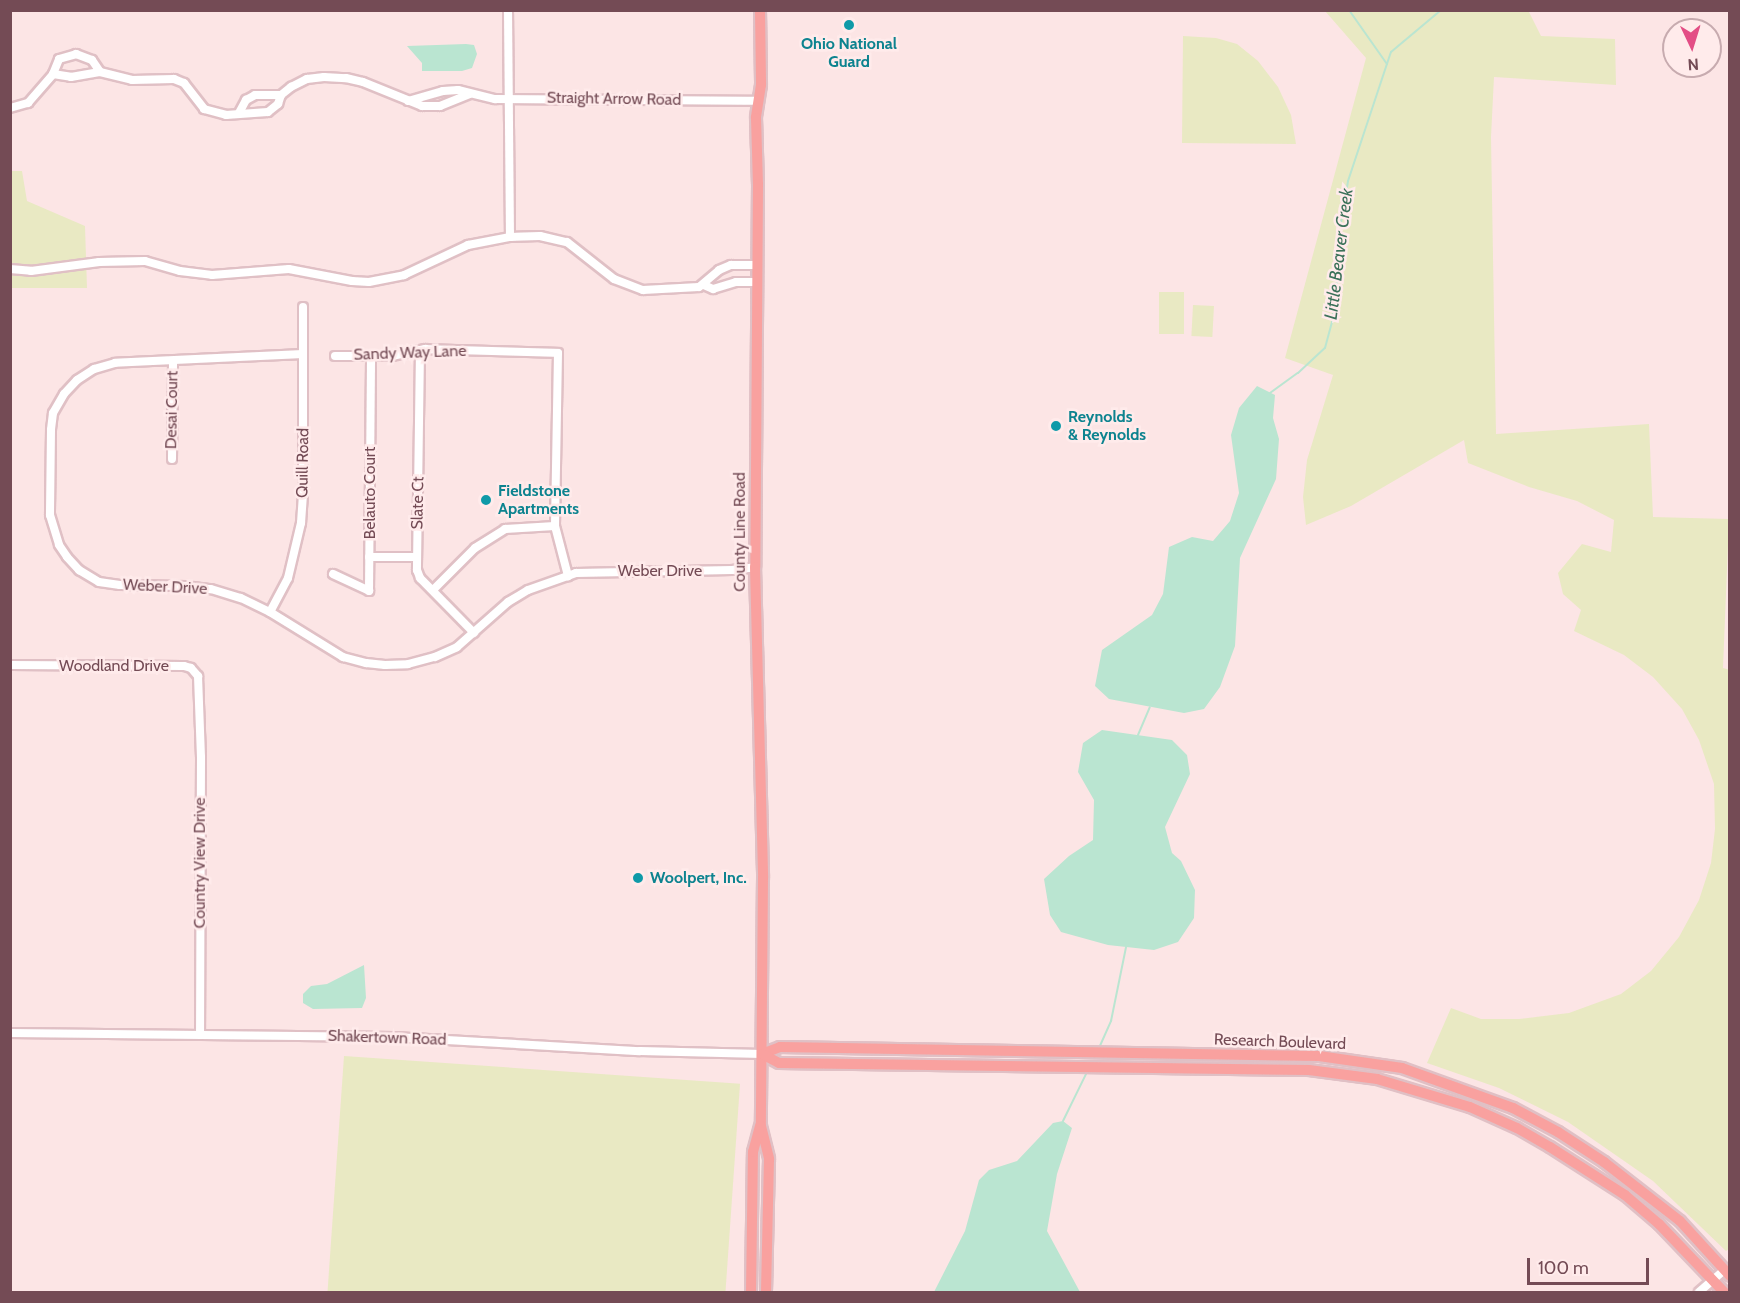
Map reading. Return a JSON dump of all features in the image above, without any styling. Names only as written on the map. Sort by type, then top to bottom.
[{"type":"main road","name":"County Line Road","points":[[760,10],[762,27],[759,101],[756,118],[755,567],[763,878],[762,1054]]},
{"type":"main road","name":"Research Boulevard","points":[[762,1054],[780,1047],[1341,1058],[1402,1068],[1513,1108],[1604,1162],[1680,1221],[1727,1273]]},
{"type":"main road","name":"Research Boulevard","points":[[762,1054],[779,1063],[1310,1070],[1377,1079],[1470,1107],[1517,1128],[1625,1195],[1659,1224],[1724,1293]]},
{"type":"main road","points":[[751,1293],[753,1152],[760,1126],[762,1054]]},
{"type":"main road","points":[[760,1126],[769,1159],[766,1293]]},
{"type":"street","points":[[508,10],[510,237]]},
{"type":"street","points":[[10,108],[28,103],[53,74],[59,59],[76,54],[92,60],[100,72]]},
{"type":"street","points":[[53,74],[70,77],[100,72],[132,80],[174,79],[184,83],[204,109],[226,116],[268,112],[278,104],[281,94]]},
{"type":"street","points":[[240,113],[246,100],[255,95],[281,94],[307,79],[346,78],[422,106],[440,106],[470,94]]},
{"type":"street","name":"Straight Arrow Road","points":[[408,101],[443,91],[458,90],[495,99],[759,101]]},
{"type":"street","points":[[10,269],[31,272],[99,262],[145,261],[180,271],[212,275],[289,269],[369,282],[404,275],[468,245],[510,237],[540,236],[567,242],[614,279],[643,290],[679,289],[704,285],[712,289],[736,282],[757,282]]},
{"type":"street","points":[[704,285],[714,274],[731,266],[757,264]]},
{"type":"street","name":"Quill Road","points":[[270,612],[288,578],[301,523],[303,308]]},
{"type":"street","name":"Sandy Way Lane","points":[[335,356],[392,356],[420,350],[558,353],[555,526]]},
{"type":"street","name":"Slate Ct","points":[[420,350],[417,557],[420,578],[474,633]]},
{"type":"street","name":"Weber Drive","points":[[303,354],[114,363],[94,369],[77,380],[64,394],[53,413],[50,514],[58,545],[79,570],[99,582],[211,589],[241,597],[270,612],[333,652],[366,663],[408,664],[435,657],[457,647],[508,602],[528,590],[568,576],[602,571],[732,570],[755,567]]},
{"type":"street","name":"Belauto Court","points":[[333,574],[369,591],[371,356]]},
{"type":"street","name":"Desai Court","points":[[172,459],[173,361]]},
{"type":"street","points":[[434,590],[475,549],[506,529],[555,526],[568,576]]},
{"type":"street","points":[[369,557],[417,557]]},
{"type":"street","name":"Woodland Drive","points":[[10,665],[184,666],[192,668],[198,676],[200,691]]},
{"type":"street","name":"Country View Drive","points":[[200,691],[200,1035]]},
{"type":"street","name":"Shakertown Road","points":[[10,1033],[394,1037],[640,1051],[762,1054]]},
{"type":"street","points":[[1699,1293],[1727,1273]]},
{"type":"shaded area","points":[[1325,11],[1532,11],[1529,12],[1541,36],[1615,39],[1616,85],[1494,77],[1491,137],[1496,434],[1649,424],[1653,517],[1729,519],[1723,668],[1730,670],[1730,1248],[1726,1251],[1653,1181],[1568,1122],[1499,1088],[1427,1063],[1451,1008],[1481,1019],[1519,1019],[1569,1013],[1621,994],[1651,971],[1679,937],[1699,900],[1711,863],[1715,829],[1714,784],[1699,740],[1682,709],[1653,677],[1624,655],[1574,631],[1581,610],[1563,594],[1558,573],[1582,544],[1611,552],[1614,520],[1577,501],[1529,487],[1468,463],[1464,440],[1351,506],[1306,525],[1303,497],[1307,460],[1333,375],[1285,358],[1366,58]]},
{"type":"shaded area","points":[[1183,36],[1216,38],[1237,44],[1258,61],[1278,87],[1291,115],[1296,144],[1182,143]]},
{"type":"shaded area","points":[[474,45],[477,54],[472,68],[462,71],[422,71],[422,63],[407,46]]},
{"type":"shaded area","points":[[11,171],[22,171],[27,201],[85,226],[87,288],[11,288]]},
{"type":"shaded area","points":[[1159,292],[1184,292],[1184,334],[1159,334]]},
{"type":"shaded area","points":[[1193,305],[1214,306],[1212,337],[1191,336]]},
{"type":"shaded area","points":[[1257,386],[1275,395],[1273,418],[1279,439],[1276,479],[1240,558],[1235,646],[1220,687],[1204,709],[1184,713],[1109,699],[1095,686],[1102,650],[1152,615],[1163,594],[1169,547],[1192,537],[1213,541],[1230,521],[1239,493],[1231,435],[1239,408]]},
{"type":"shaded area","points":[[1102,730],[1172,740],[1187,755],[1190,774],[1165,827],[1172,853],[1181,861],[1195,890],[1194,918],[1178,942],[1154,950],[1108,945],[1061,932],[1050,915],[1044,879],[1069,856],[1093,840],[1094,800],[1078,772],[1083,743]]},
{"type":"shaded area","points":[[364,965],[366,998],[362,1008],[313,1009],[303,1003],[303,994],[311,986],[327,984]]},
{"type":"shaded area","points":[[344,1056],[740,1084],[725,1292],[328,1291]]},
{"type":"shaded area","points":[[1063,1121],[1072,1128],[1057,1174],[1047,1231],[1080,1292],[934,1292],[965,1231],[979,1180],[989,1170],[1017,1161],[1053,1123]]},
{"type":"waterway","points":[[1349,10],[1387,64]]},
{"type":"waterway","name":"Little Beaver Creek","points":[[1270,393],[1298,373],[1325,348],[1332,322],[1338,275],[1337,247],[1348,181],[1391,52],[1441,10]]},
{"type":"waterway","points":[[1138,735],[1150,707]]},
{"type":"waterway","points":[[1099,1048],[1111,1021],[1126,947]]},
{"type":"waterway","points":[[1063,1121],[1087,1072]]},
{"type":"place","name":"Ohio National Guard","points":[[849,25]]},
{"type":"place","name":"Reynolds & Reynolds","points":[[1056,426]]},
{"type":"place","name":"Fieldstone Apartments","points":[[486,500]]},
{"type":"place","name":"Woolpert, Inc.","points":[[638,878]]}]
